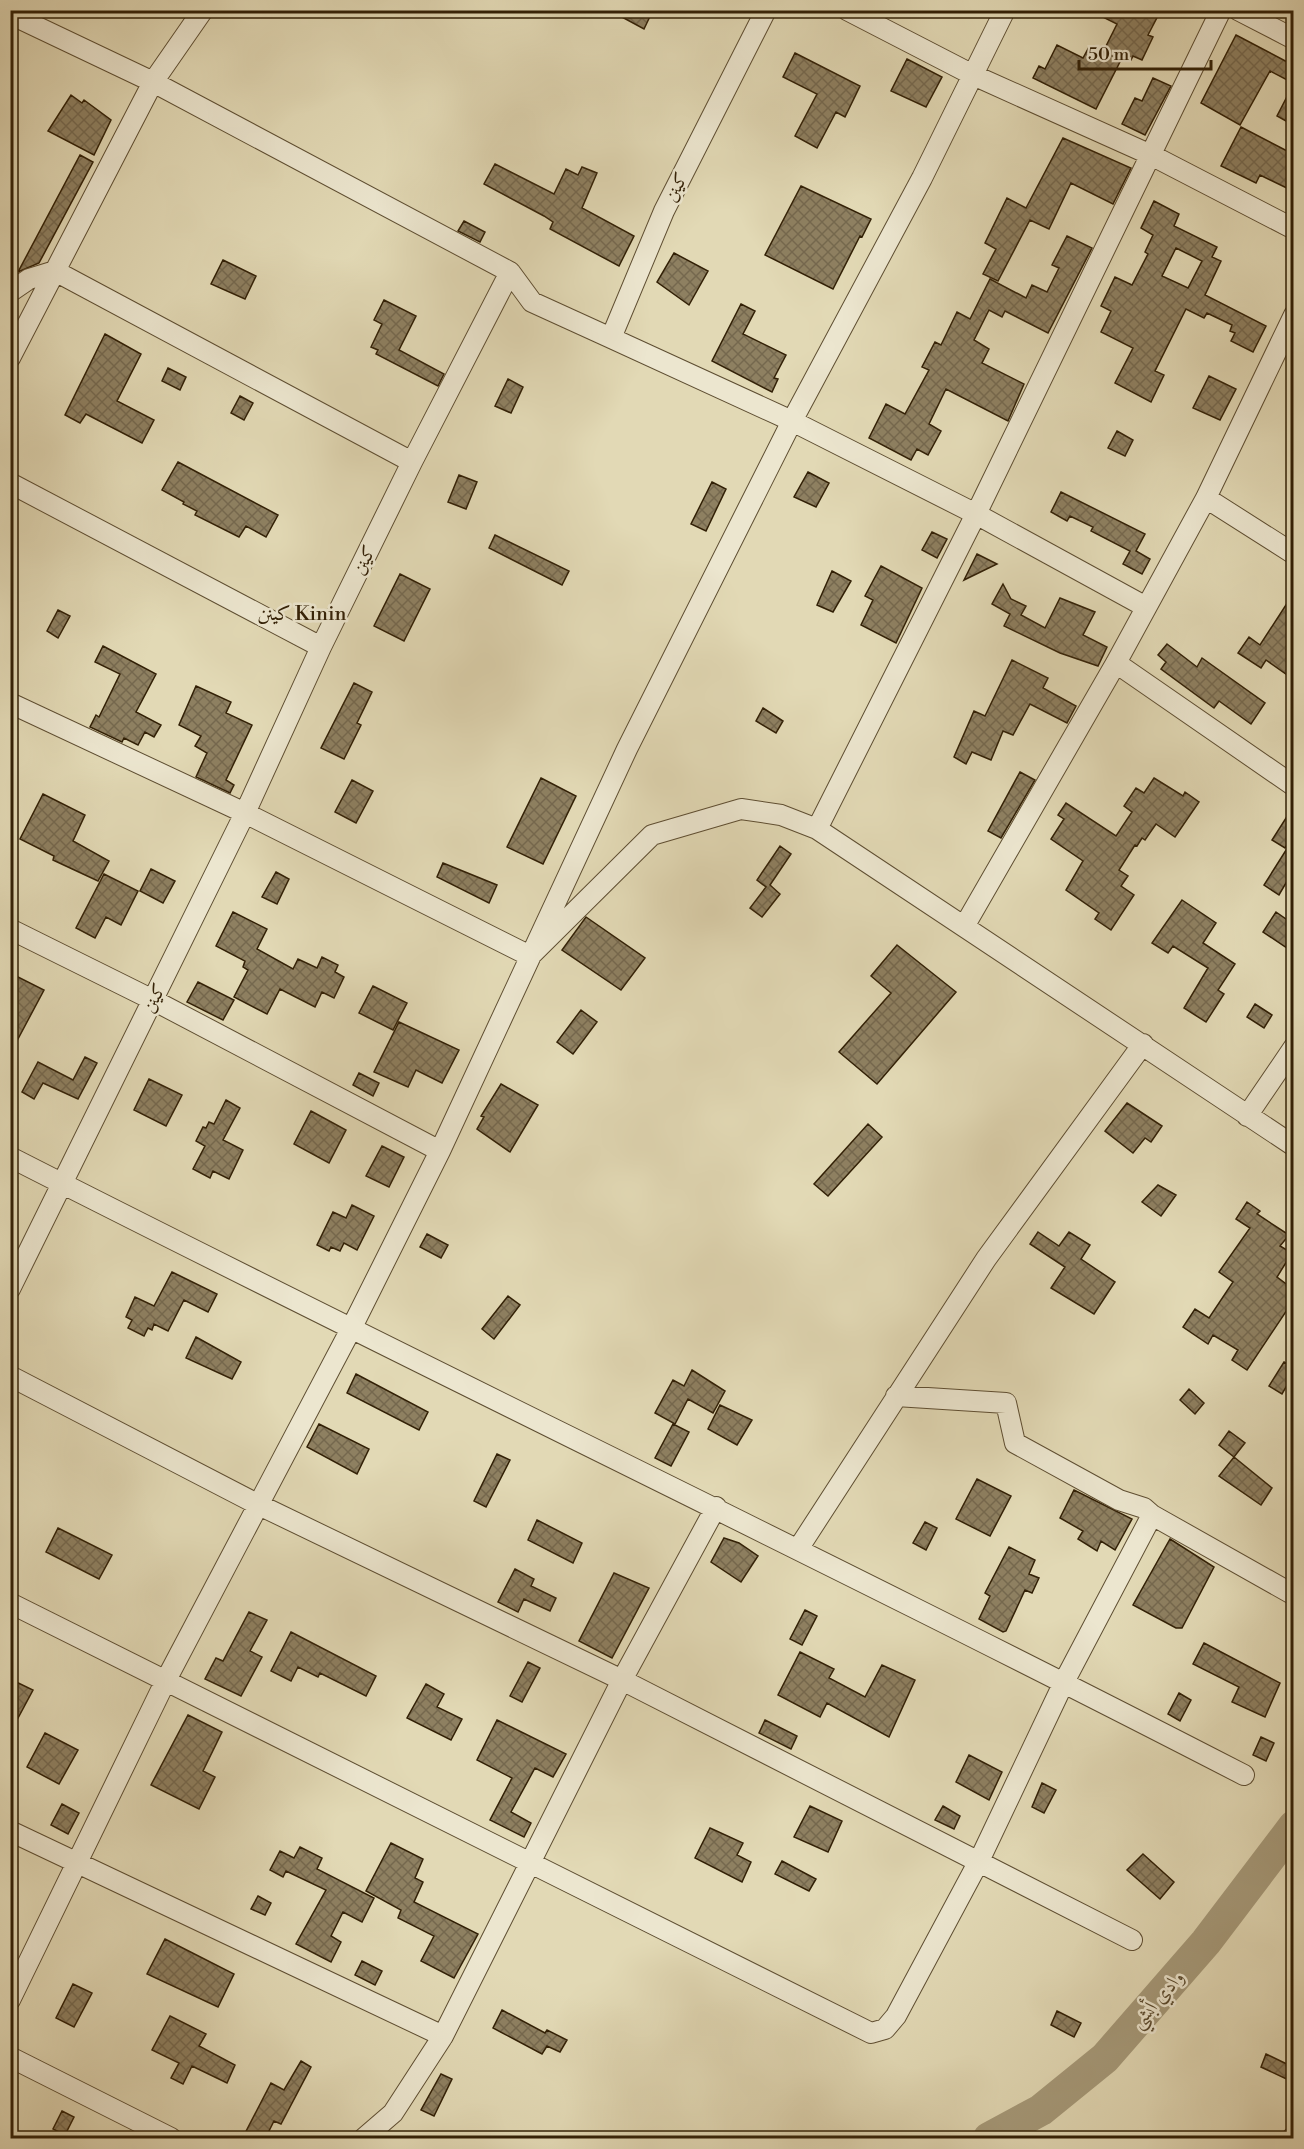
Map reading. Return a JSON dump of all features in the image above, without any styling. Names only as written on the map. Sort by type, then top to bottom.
[{"type":"street","points":[[10,358],[153,82],[203,10]]},
{"type":"street","name":"كينن","points":[[611,338],[664,211],[766,10]]},
{"type":"street","points":[[847,10],[973,75],[1151,155],[1293,229]]},
{"type":"street","points":[[10,2000],[166,1680],[351,1329],[440,1152],[627,748],[792,421],[922,178],[1005,10]]},
{"type":"street","points":[[817,829],[976,514],[1221,10]]},
{"type":"street","points":[[1238,10],[1293,39]]},
{"type":"street","points":[[10,14],[153,82],[510,272],[532,302],[792,421],[976,514],[1146,607]]},
{"type":"street","points":[[10,292],[29,279],[55,271],[412,462]]},
{"type":"street","name":"كينن","points":[[10,1289],[245,813],[321,647],[412,462],[510,272]]},
{"type":"street","points":[[965,925],[1116,663],[1206,498],[1292,321]]},
{"type":"street","points":[[10,483],[321,647]]},
{"type":"street","points":[[1206,498],[1293,554]]},
{"type":"street","points":[[1116,663],[1293,786]]},
{"type":"street","points":[[10,703],[245,813],[530,956]]},
{"type":"street","points":[[530,956],[652,835],[741,809],[781,815],[817,829],[965,925],[1293,1146]]},
{"type":"street","points":[[10,929],[153,1000],[440,1152]]},
{"type":"street","points":[[798,1549],[986,1259],[1143,1044]]},
{"type":"street","points":[[1247,1116],[1293,1047]]},
{"type":"street","points":[[10,1157],[351,1329],[716,1507],[1244,1775]]},
{"type":"street","points":[[10,1376],[257,1504],[622,1680],[1132,1940]]},
{"type":"street","points":[[896,1396],[1006,1403],[1015,1443],[1119,1500],[1144,1508],[1152,1515],[1293,1595]]},
{"type":"street","points":[[364,2139],[393,2113],[443,2036],[529,1860],[622,1680],[716,1507]]},
{"type":"street","points":[[10,1603],[529,1860],[871,2033],[885,2029],[896,2016],[978,1861],[1064,1682],[1152,1515]]},
{"type":"street","points":[[10,1831],[443,2036]]},
{"type":"street","points":[[10,2057],[171,2139]]},
{"type":"building","points":[[609,10],[653,10],[644,29]]},
{"type":"building","points":[[1089,10],[1161,10],[1148,35],[1153,37],[1142,60],[1133,56],[1131,60],[1123,56],[1096,109],[1033,78],[1039,66],[1045,69],[1057,45],[1083,58],[1089,47],[1102,54],[1117,24]]},
{"type":"building","points":[[1236,35],[1293,65],[1293,83],[1270,71],[1240,125],[1201,103]]},
{"type":"building","points":[[795,53],[860,86],[845,117],[836,112],[817,148],[795,136],[817,94],[783,77]]},
{"type":"building","points":[[907,59],[942,77],[926,107],[891,91]]},
{"type":"building","points":[[1153,78],[1171,86],[1145,135],[1122,124],[1135,98],[1142,101]]},
{"type":"building","points":[[1293,85],[1293,125],[1277,116]]},
{"type":"building","points":[[71,95],[82,103],[84,100],[111,120],[94,155],[48,131]]},
{"type":"building","points":[[1241,127],[1293,154],[1293,191],[1260,175],[1256,183],[1221,166]]},
{"type":"building","points":[[1063,138],[1131,168],[1113,204],[1071,183],[1049,229],[1030,220],[998,281],[983,274],[996,249],[985,243],[1007,198],[1026,208]]},
{"type":"building","points":[[80,155],[93,162],[39,263],[18,272]]},
{"type":"building","points":[[495,164],[554,194],[566,169],[578,175],[582,167],[597,173],[582,208],[634,236],[619,266],[550,229],[553,222],[484,184]]},
{"type":"building","points":[[801,186],[871,219],[833,289],[765,255]]},
{"type":"building","points":[[1154,201],[1179,214],[1174,226],[1217,247],[1212,257],[1221,261],[1205,295],[1266,326],[1253,352],[1231,341],[1235,333],[1230,331],[1232,325],[1207,313],[1204,318],[1186,309],[1155,371],[1164,375],[1151,402],[1115,383],[1133,348],[1101,332],[1111,311],[1101,306],[1115,277],[1132,285],[1148,254],[1145,252],[1153,235],[1141,228]],"holes":[[[1176,248],[1202,261],[1188,288],[1162,276]]]},
{"type":"building","points":[[464,221],[485,232],[480,242],[458,231]]},
{"type":"building","points":[[1067,236],[1092,248],[1048,333],[1005,311],[1002,317],[989,310],[974,340],[989,349],[982,363],[1024,384],[1008,421],[946,389],[929,424],[941,431],[928,455],[917,449],[911,460],[869,438],[886,404],[905,414],[929,370],[922,367],[935,342],[941,345],[957,312],[970,319],[990,279],[1026,298],[1032,285],[1047,292],[1059,268],[1052,265]]},
{"type":"building","points":[[674,253],[708,271],[689,305],[657,282]]},
{"type":"building","points":[[223,260],[256,276],[245,299],[211,284]]},
{"type":"building","points":[[384,300],[416,316],[399,350],[444,374],[438,386],[376,354],[378,350],[371,347],[382,324],[374,320]]},
{"type":"building","points":[[741,304],[755,311],[743,334],[786,355],[774,378],[778,379],[772,392],[712,361]]},
{"type":"building","points":[[105,334],[141,354],[117,401],[154,420],[142,443],[86,414],[80,423],[65,415]]},
{"type":"building","points":[[168,368],[186,377],[180,390],[162,381]]},
{"type":"building","points":[[1209,376],[1236,389],[1220,420],[1193,408]]},
{"type":"building","points":[[508,379],[523,387],[511,413],[495,406]]},
{"type":"building","points":[[240,396],[253,403],[244,420],[231,413]]},
{"type":"building","points":[[1117,431],[1133,440],[1125,456],[1108,448]]},
{"type":"building","points":[[178,462],[278,515],[266,537],[246,526],[239,537],[195,515],[197,511],[162,490]]},
{"type":"building","points":[[808,472],[829,483],[816,507],[794,497]]},
{"type":"building","points":[[459,475],[477,482],[466,509],[448,502]]},
{"type":"building","points":[[712,482],[726,489],[706,531],[691,524]]},
{"type":"building","points":[[1061,492],[1145,534],[1136,551],[1150,559],[1142,574],[1123,564],[1130,551],[1091,531],[1093,527],[1070,516],[1067,521],[1051,512]]},
{"type":"building","points":[[932,532],[947,539],[937,558],[922,550]]},
{"type":"building","points":[[495,535],[569,571],[562,585],[489,548]]},
{"type":"building","points":[[977,554],[997,564],[964,580]]},
{"type":"building","points":[[881,566],[922,588],[896,643],[861,625],[873,600],[865,596]]},
{"type":"building","points":[[832,571],[851,581],[833,612],[817,605]]},
{"type":"building","points":[[400,574],[430,589],[404,641],[374,626]]},
{"type":"building","points":[[1003,584],[1011,599],[1026,606],[1021,615],[1045,628],[1060,598],[1095,612],[1083,635],[1107,647],[1098,666],[1060,653],[1004,626],[1010,614],[992,604]]},
{"type":"building","points":[[1293,594],[1293,679],[1266,660],[1261,668],[1238,653],[1249,637],[1260,645]]},
{"type":"building","points":[[58,610],[70,616],[58,638],[47,631]]},
{"type":"building","points":[[1167,644],[1197,667],[1202,658],[1265,703],[1251,724],[1219,701],[1214,708],[1161,669],[1166,662],[1158,655]]},
{"type":"building","points":[[103,646],[156,674],[136,712],[161,725],[154,737],[145,732],[138,745],[124,738],[122,742],[90,727],[96,715],[99,717],[120,674],[95,662]]},
{"type":"building","points":[[1012,660],[1048,678],[1043,688],[1076,706],[1067,723],[1030,704],[1013,735],[1003,731],[991,760],[972,752],[966,764],[954,757],[974,711],[985,716]]},
{"type":"building","points":[[354,683],[372,692],[357,723],[361,725],[344,759],[321,748]]},
{"type":"building","points":[[196,686],[231,702],[226,713],[252,725],[226,780],[234,785],[230,793],[196,777],[207,753],[195,746],[201,736],[179,725]]},
{"type":"building","points":[[763,708],[783,721],[776,733],[756,721]]},
{"type":"building","points":[[1020,772],[1035,780],[1001,838],[988,831]]},
{"type":"building","points":[[541,778],[576,796],[543,864],[507,847]]},
{"type":"building","points":[[1154,778],[1183,796],[1185,792],[1199,802],[1175,837],[1156,824],[1145,840],[1142,838],[1137,846],[1135,845],[1119,870],[1128,876],[1121,886],[1134,895],[1111,930],[1095,919],[1099,913],[1066,890],[1083,861],[1051,839],[1064,819],[1058,815],[1066,803],[1116,836],[1132,812],[1124,806],[1136,788],[1144,793]]},
{"type":"building","points":[[352,780],[373,791],[356,823],[335,812]]},
{"type":"building","points":[[43,794],[85,815],[73,841],[109,861],[98,881],[53,860],[54,856],[20,839]]},
{"type":"building","points":[[1293,807],[1293,835],[1285,848],[1272,840]]},
{"type":"building","points":[[1293,839],[1293,871],[1279,895],[1264,885]]},
{"type":"building","points":[[780,846],[791,854],[770,885],[780,894],[762,917],[750,908],[766,887],[757,880]]},
{"type":"building","points":[[443,863],[497,885],[489,903],[437,877]]},
{"type":"building","points":[[151,869],[175,881],[163,903],[140,891]]},
{"type":"building","points":[[276,872],[289,879],[277,904],[262,897]]},
{"type":"building","points":[[104,874],[138,891],[121,925],[106,917],[95,938],[76,928]]},
{"type":"building","points":[[1182,900],[1216,923],[1203,943],[1235,964],[1218,990],[1224,994],[1206,1022],[1184,1008],[1208,968],[1173,946],[1168,953],[1152,943]]},
{"type":"building","points":[[233,912],[267,929],[257,949],[293,969],[298,959],[317,968],[322,957],[338,965],[335,972],[344,977],[334,998],[322,992],[315,1007],[280,989],[267,1014],[234,997],[248,970],[243,967],[245,961],[216,946]]},
{"type":"building","points":[[1276,912],[1293,924],[1293,952],[1263,932]]},
{"type":"building","points":[[586,917],[645,958],[621,990],[562,950]]},
{"type":"building","points":[[897,945],[956,992],[877,1084],[839,1052],[891,993],[871,976]]},
{"type":"building","points":[[10,973],[44,990],[10,1054]]},
{"type":"building","points":[[198,982],[234,1000],[223,1020],[187,1002]]},
{"type":"building","points":[[373,986],[407,1003],[393,1030],[359,1013]]},
{"type":"building","points":[[1255,1004],[1272,1015],[1264,1028],[1247,1017]]},
{"type":"building","points":[[581,1010],[597,1022],[573,1054],[557,1042]]},
{"type":"building","points":[[399,1022],[459,1050],[442,1083],[416,1070],[408,1087],[374,1072]]},
{"type":"building","points":[[85,1057],[97,1063],[78,1099],[43,1083],[34,1099],[22,1092],[38,1062],[73,1080]]},
{"type":"building","points":[[359,1073],[379,1083],[373,1096],[353,1085]]},
{"type":"building","points":[[149,1079],[182,1095],[166,1126],[134,1110]]},
{"type":"building","points":[[501,1084],[538,1105],[510,1152],[477,1129],[484,1117],[481,1116]]},
{"type":"building","points":[[226,1100],[240,1108],[223,1140],[243,1150],[229,1179],[213,1171],[210,1178],[193,1169],[205,1146],[196,1141],[203,1127],[206,1128],[209,1122],[214,1124]]},
{"type":"building","points":[[1127,1103],[1162,1126],[1151,1142],[1145,1138],[1133,1153],[1105,1131]]},
{"type":"building","points":[[311,1111],[346,1130],[329,1163],[294,1144]]},
{"type":"building","points":[[868,1124],[882,1137],[828,1196],[814,1184]]},
{"type":"building","points":[[382,1146],[404,1157],[389,1187],[366,1176]]},
{"type":"building","points":[[1158,1185],[1176,1195],[1161,1216],[1142,1202]]},
{"type":"building","points":[[1247,1202],[1260,1211],[1257,1214],[1289,1235],[1280,1246],[1292,1253],[1277,1277],[1293,1289],[1293,1301],[1247,1370],[1232,1360],[1238,1350],[1213,1335],[1208,1344],[1183,1327],[1195,1309],[1209,1318],[1233,1282],[1219,1272],[1250,1228],[1236,1219]]},
{"type":"building","points":[[352,1205],[374,1216],[357,1250],[344,1243],[340,1251],[331,1247],[329,1251],[317,1245],[333,1212],[346,1218]]},
{"type":"building","points":[[1038,1232],[1059,1246],[1069,1232],[1090,1245],[1081,1259],[1115,1282],[1094,1314],[1051,1288],[1065,1267],[1030,1244]]},
{"type":"building","points":[[427,1234],[448,1245],[441,1258],[420,1247]]},
{"type":"building","points":[[172,1272],[217,1294],[208,1312],[184,1300],[168,1331],[154,1324],[152,1330],[148,1328],[144,1336],[128,1328],[132,1320],[126,1317],[135,1297],[154,1306]]},
{"type":"building","points":[[508,1296],[520,1305],[494,1339],[482,1329]]},
{"type":"building","points":[[196,1337],[241,1362],[232,1379],[186,1358]]},
{"type":"building","points":[[1284,1362],[1293,1367],[1293,1375],[1282,1394],[1269,1386]]},
{"type":"building","points":[[692,1370],[725,1391],[713,1413],[688,1399],[675,1424],[655,1413],[673,1380],[684,1386]]},
{"type":"building","points":[[356,1374],[428,1412],[419,1430],[347,1393]]},
{"type":"building","points":[[1189,1389],[1204,1403],[1195,1414],[1180,1400]]},
{"type":"building","points":[[720,1405],[752,1420],[737,1445],[708,1429]]},
{"type":"building","points":[[319,1424],[369,1449],[357,1474],[307,1447]]},
{"type":"building","points":[[673,1424],[689,1432],[671,1466],[655,1458]]},
{"type":"building","points":[[1229,1431],[1245,1443],[1234,1457],[1219,1445]]},
{"type":"building","points":[[497,1454],[510,1460],[486,1507],[474,1501]]},
{"type":"building","points":[[1234,1457],[1272,1488],[1261,1505],[1219,1476]]},
{"type":"building","points":[[977,1479],[1011,1496],[990,1536],[956,1519]]},
{"type":"building","points":[[1074,1490],[1132,1519],[1115,1550],[1101,1541],[1097,1551],[1078,1539],[1083,1531],[1060,1518]]},
{"type":"building","points":[[537,1520],[582,1543],[573,1563],[528,1540]]},
{"type":"building","points":[[925,1522],[937,1528],[926,1550],[913,1543]]},
{"type":"building","points":[[58,1528],[112,1555],[99,1579],[46,1552]]},
{"type":"building","points":[[724,1538],[739,1543],[758,1556],[741,1582],[711,1562]]},
{"type":"building","points":[[1170,1539],[1214,1567],[1182,1628],[1176,1628],[1133,1605]]},
{"type":"building","points":[[1009,1547],[1035,1560],[1029,1574],[1039,1578],[1032,1593],[1025,1590],[1006,1631],[1003,1632],[979,1619],[990,1596],[985,1593]]},
{"type":"building","points":[[515,1569],[534,1579],[531,1586],[556,1598],[550,1611],[524,1599],[518,1612],[498,1602]]},
{"type":"building","points":[[614,1573],[649,1588],[612,1658],[579,1641]]},
{"type":"building","points":[[805,1610],[817,1616],[802,1645],[790,1639]]},
{"type":"building","points":[[249,1612],[267,1620],[250,1651],[262,1657],[241,1696],[205,1679],[216,1658],[223,1661]]},
{"type":"building","points":[[291,1632],[376,1676],[366,1696],[320,1673],[318,1677],[298,1667],[291,1681],[271,1671]]},
{"type":"building","points":[[1204,1643],[1280,1683],[1265,1717],[1232,1702],[1239,1687],[1193,1664]]},
{"type":"building","points":[[800,1652],[834,1669],[829,1678],[865,1697],[882,1665],[915,1680],[889,1737],[827,1703],[820,1717],[778,1695]]},
{"type":"building","points":[[528,1662],[540,1668],[522,1702],[510,1696]]},
{"type":"building","points":[[10,1679],[33,1690],[10,1733]]},
{"type":"building","points":[[426,1684],[444,1694],[437,1707],[462,1719],[451,1740],[407,1718]]},
{"type":"building","points":[[1179,1693],[1191,1700],[1180,1721],[1168,1714]]},
{"type":"building","points":[[188,1715],[222,1732],[203,1771],[215,1777],[199,1809],[151,1785]]},
{"type":"building","points":[[497,1720],[566,1754],[553,1777],[535,1768],[511,1812],[531,1823],[524,1837],[490,1820],[512,1778],[477,1760]]},
{"type":"building","points":[[765,1720],[797,1736],[791,1749],[759,1733]]},
{"type":"building","points":[[45,1733],[78,1750],[59,1784],[27,1767]]},
{"type":"building","points":[[1261,1737],[1274,1743],[1266,1761],[1253,1755]]},
{"type":"building","points":[[969,1755],[1002,1772],[989,1800],[956,1782]]},
{"type":"building","points":[[1042,1783],[1056,1790],[1044,1813],[1032,1807]]},
{"type":"building","points":[[62,1804],[79,1813],[68,1834],[51,1825]]},
{"type":"building","points":[[810,1806],[842,1821],[828,1852],[794,1837]]},
{"type":"building","points":[[943,1806],[960,1816],[954,1829],[935,1820]]},
{"type":"building","points":[[710,1828],[743,1843],[737,1855],[751,1862],[742,1882],[695,1858]]},
{"type":"building","points":[[391,1843],[423,1859],[415,1878],[423,1882],[414,1902],[478,1934],[454,1978],[421,1961],[434,1936],[398,1918],[401,1910],[366,1891]]},
{"type":"building","points":[[300,1847],[322,1858],[317,1869],[374,1898],[362,1922],[343,1912],[331,1936],[341,1942],[331,1962],[296,1944],[326,1890],[286,1871],[283,1877],[270,1870],[280,1851],[294,1858]]},
{"type":"building","points":[[1143,1854],[1174,1882],[1160,1899],[1127,1870]]},
{"type":"building","points":[[782,1861],[816,1879],[809,1891],[775,1874]]},
{"type":"building","points":[[258,1896],[271,1903],[265,1915],[251,1909]]},
{"type":"building","points":[[165,1939],[234,1974],[218,2007],[147,1974]]},
{"type":"building","points":[[362,1961],[382,1971],[375,1985],[355,1975]]},
{"type":"building","points":[[73,1984],[92,1993],[74,2027],[56,2018]]},
{"type":"building","points":[[502,2010],[545,2033],[547,2030],[567,2040],[560,2052],[547,2046],[542,2054],[493,2028]]},
{"type":"building","points":[[1057,2011],[1081,2023],[1074,2037],[1051,2025]]},
{"type":"building","points":[[170,2016],[206,2034],[199,2046],[235,2065],[227,2083],[192,2066],[183,2084],[171,2078],[179,2063],[152,2050]]},
{"type":"building","points":[[1266,2054],[1293,2067],[1293,2082],[1261,2067]]},
{"type":"building","points":[[301,2061],[311,2067],[281,2124],[274,2121],[265,2139],[242,2139],[271,2083],[284,2090]]},
{"type":"building","points":[[441,2074],[452,2079],[434,2116],[421,2110]]},
{"type":"building","points":[[62,2111],[74,2117],[65,2135],[53,2129]]},
{"type":"waterway","name":"وادي أبشي","points":[[989,2138],[1041,2110],[1105,2058],[1206,1942],[1294,1826]]},
{"type":"district","name":"كينن Kinin","points":[[302,613]]}]
